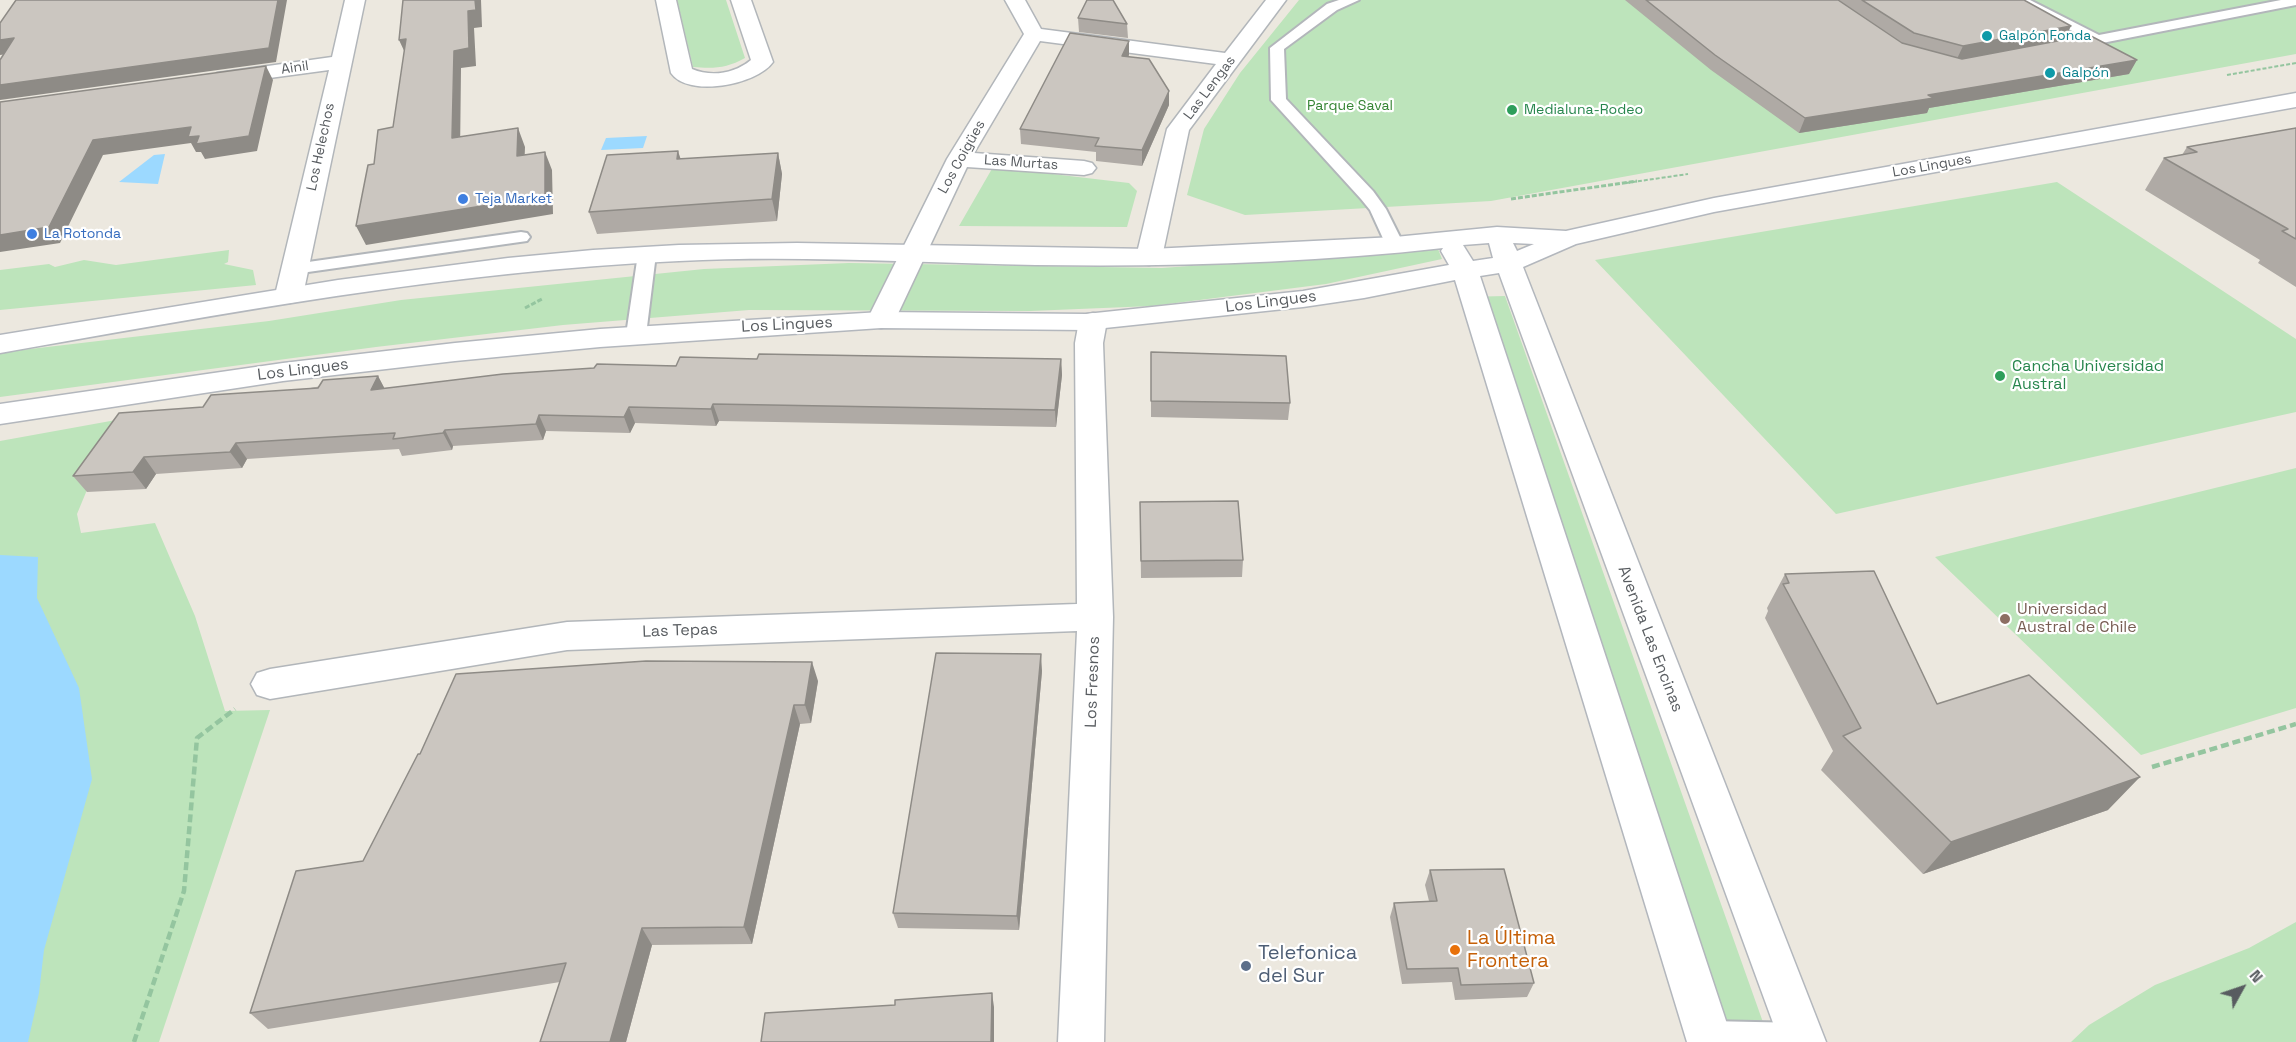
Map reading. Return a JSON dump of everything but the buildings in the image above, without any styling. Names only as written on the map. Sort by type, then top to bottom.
[{"type":"street","name":"Los Helechos","points":[[292,282],[355,0]]},
{"type":"street","points":[[666,0],[682,73],[712,80],[748,72],[762,62],[741,0]]},
{"type":"street","points":[[1015,0],[1034,34],[1232,60]]},
{"type":"street","name":"Las Lengas","points":[[1149,256],[1178,129],[1276,0]]},
{"type":"street","name":"Los Coigües","points":[[881,320],[959,159],[1034,34]]},
{"type":"street","name":"Ainil","points":[[199,81],[340,62]]},
{"type":"street","name":"Los Lingues","points":[[0,344],[292,282],[647,254],[752,250],[1149,256],[1449,241],[1503,250],[1568,238],[1714,205],[2296,100]]},
{"type":"street","name":"Las Murtas","points":[[959,159],[1084,168]]},
{"type":"street","points":[[1449,241],[1469,280],[1710,1040]]},
{"type":"street","name":"Los Lingues","points":[[0,414],[283,372],[455,352],[636,335],[881,320],[1093,321],[1303,299],[1438,275],[1457,280],[1469,280],[1503,250]]},
{"type":"street","name":"Avenida Las Encinas","points":[[1503,250],[1802,1041]]},
{"type":"street","name":"Los Fresnos","points":[[1081,1042],[1095,617],[1089,343],[1093,321]]},
{"type":"street","name":"Las Tepas","points":[[270,684],[567,636],[1095,617]]},
{"type":"lane","points":[[1352,0],[1332,7],[1277,48],[1279,100],[1367,195],[1378,209],[1395,245]]},
{"type":"lane","points":[[2020,0],[2097,40]]},
{"type":"lane","points":[[2068,44],[2296,1]]},
{"type":"lane","points":[[292,282],[521,237]]},
{"type":"lane","points":[[636,335],[647,254]]},
{"type":"lane","points":[[1710,1040],[1802,1041]]},
{"type":"path","points":[[2219,77],[2296,63]]},
{"type":"path","points":[[1511,199],[1697,172]]},
{"type":"path","points":[[134,1042],[184,891],[196,738],[270,684]]},
{"type":"path","points":[[2152,767],[2296,724]]},
{"type":"green space","points":[[677,0],[726,0],[745,58],[720,67],[693,67]]},
{"type":"green space","name":"Parque Saval","points":[[1299,0],[2296,0],[2296,54],[1491,201],[1245,215],[1187,195],[1204,129],[1240,73]]},
{"type":"green space","points":[[993,167],[1129,183],[1137,191],[1127,227],[959,226]]},
{"type":"green space","name":"Cancha Universidad Austral","points":[[2057,182],[2296,339],[2296,412],[1836,514],[1595,260]]},
{"type":"green space","points":[[1438,249],[1442,259],[1326,284],[1152,306],[1030,311],[749,310],[563,325],[376,347],[0,397],[0,354],[269,321],[401,300],[704,269],[849,263],[1162,268]]},
{"type":"green space","points":[[229,250],[228,262],[224,264],[253,270],[256,285],[0,310],[0,270],[49,264],[55,267],[84,260],[116,265]]},
{"type":"green space","points":[[1505,296],[1770,1042],[1706,1042],[1465,297]]},
{"type":"green space","points":[[116,420],[77,514],[81,533],[155,523],[195,616],[225,711],[270,710],[159,1042],[0,1042],[0,441]]},
{"type":"green space","points":[[2296,468],[2296,708],[2141,755],[1935,557]]},
{"type":"green space","points":[[2296,922],[2296,1042],[2071,1042],[2089,1025],[2155,985],[2249,948]]},
{"type":"water","points":[[647,136],[643,148],[601,150],[606,138]]},
{"type":"water","points":[[165,154],[158,184],[119,182],[154,155]]},
{"type":"water","points":[[0,555],[38,557],[37,598],[79,688],[92,779],[44,950],[39,993],[28,1042],[0,1042]]},
{"type":"place","name":"Galpón Fonda","points":[[1987,36]]},
{"type":"place","name":"Galpón","points":[[2050,73]]},
{"type":"place","name":"Medialuna-Rodeo","points":[[1512,110]]},
{"type":"place","name":"Teja Market","points":[[463,199]]},
{"type":"place","name":"La Rotonda","points":[[32,234]]},
{"type":"place","name":"Cancha Universidad Austral","points":[[2000,376]]},
{"type":"place","name":"Universidad Austral de Chile","points":[[2005,619]]},
{"type":"place","name":"La Última Frontera","points":[[1455,950]]},
{"type":"place","name":"Telefonica del Sur","points":[[1246,966]]}]
